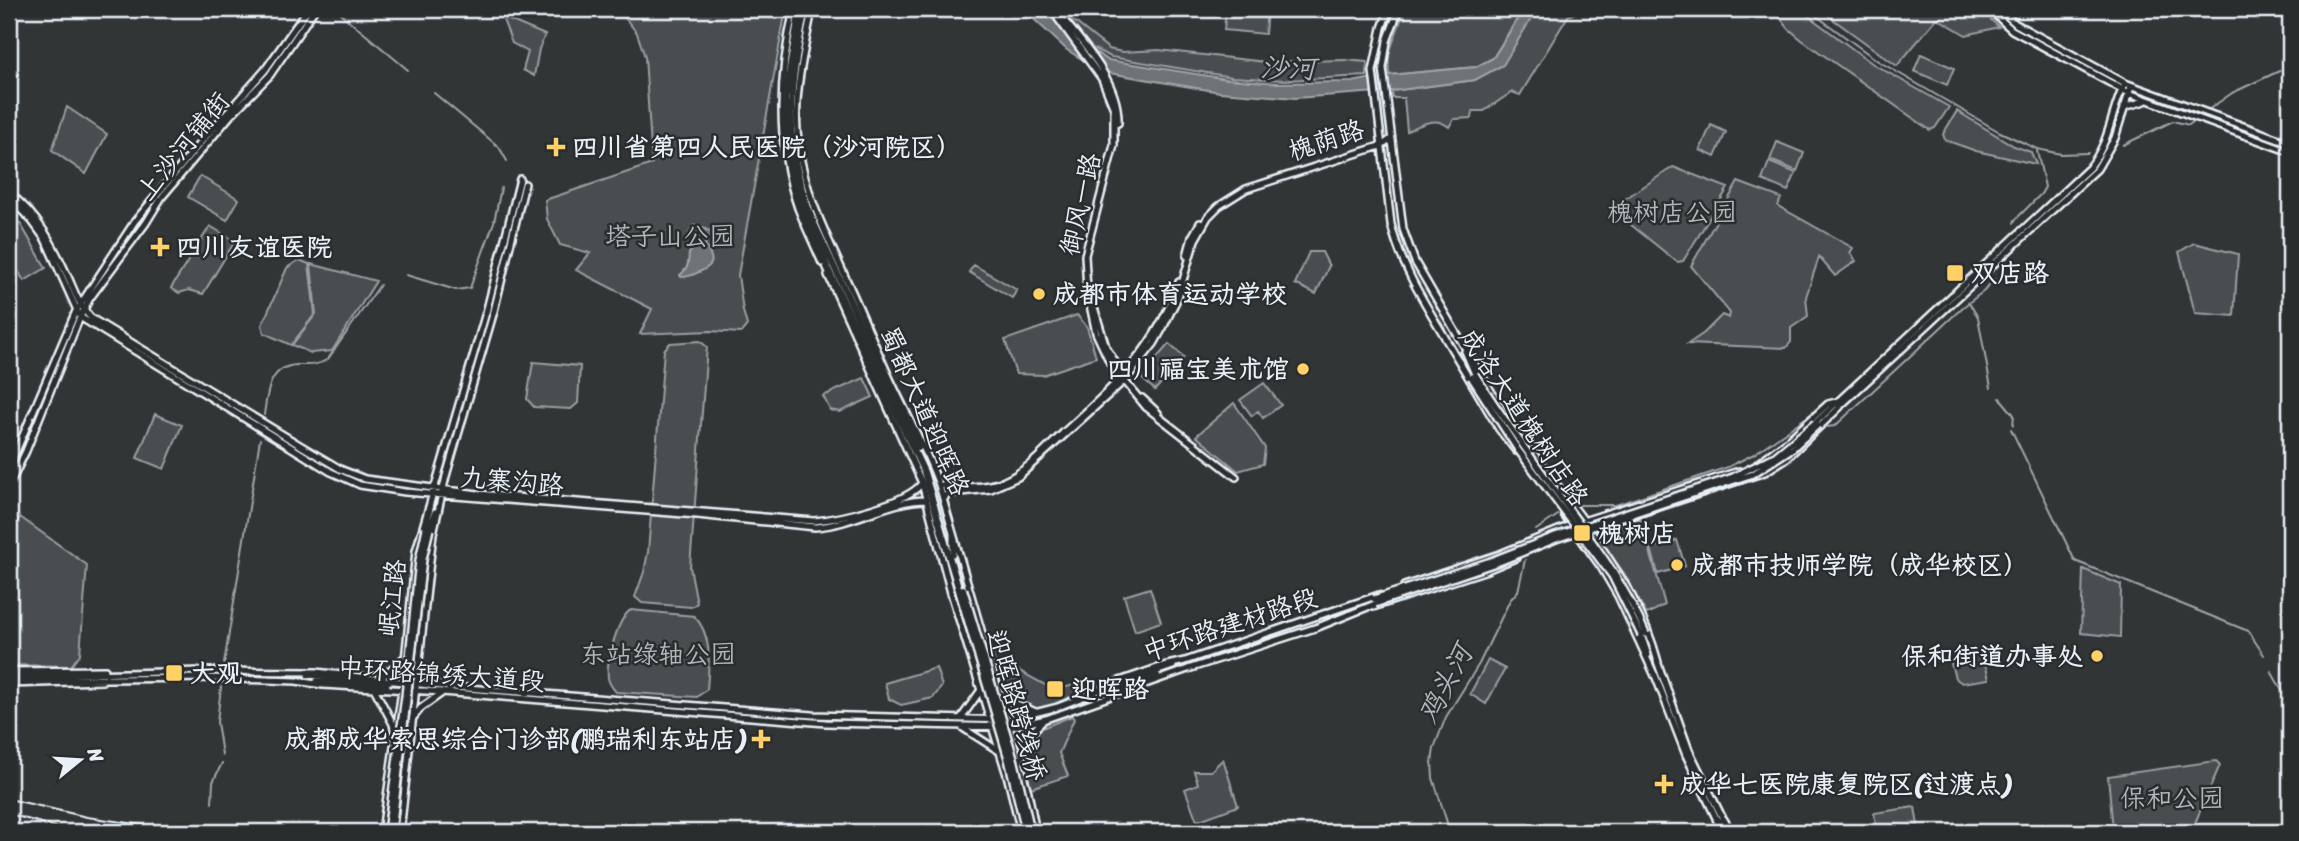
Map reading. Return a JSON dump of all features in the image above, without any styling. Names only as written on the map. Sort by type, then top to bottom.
[{"type":"highway","points":[[788,130],[786,89],[803,9]]},
{"type":"highway","name":"蜀都大道迎晖路","points":[[788,130],[790,166],[802,208],[924,472],[960,588]]},
{"type":"highway","name":"蜀都大道迎晖路","points":[[788,130],[799,182],[812,219],[916,443],[934,489],[960,588]]},
{"type":"highway","name":"迎晖路跨线桥","points":[[960,588],[1013,756],[1029,832]]},
{"type":"highway","points":[[1720,820],[1725,832]]},
{"type":"highway","points":[[1720,820],[1731,832]]},
{"type":"main road","name":"上沙河铺街","points":[[80,311],[150,203],[265,70],[308,9]]},
{"type":"main road","name":"上沙河铺街","points":[[80,311],[146,223],[162,197],[231,115],[270,75],[315,9]]},
{"type":"main road","name":"蜀都大道迎晖路","points":[[794,9],[782,92],[782,123],[791,183],[814,244],[922,483],[992,726],[1029,832]]},
{"type":"main road","name":"蜀都大道迎晖路","points":[[812,9],[797,87],[796,121],[803,171],[815,211],[908,418],[920,436],[944,499],[1020,762],[1029,832]]},
{"type":"main road","name":"成洛大道槐树店路","points":[[1389,9],[1373,71],[1395,241],[1409,273],[1446,338],[1473,375],[1518,450],[1612,576],[1658,662],[1689,750],[1720,820]]},
{"type":"main road","name":"成洛大道槐树店路","points":[[1399,9],[1387,41],[1383,71],[1399,208],[1408,247],[1457,334],[1473,375]]},
{"type":"main road","points":[[1989,9],[2012,30],[2126,86],[2290,143]]},
{"type":"main road","points":[[1999,9],[2017,24],[2126,86],[2129,93],[2290,152]]},
{"type":"main road","points":[[1053,10],[1064,20],[1100,69],[1110,90]]},
{"type":"main road","points":[[1053,10],[1110,90]]},
{"type":"main road","points":[[1350,615],[1487,570],[1577,534],[1765,472],[1787,458],[1838,404],[2089,168],[2100,155],[2126,86]]},
{"type":"main road","name":"御风一路","points":[[1110,90],[1115,119],[1114,145],[1085,256],[1085,272],[1096,334],[1110,363],[1161,420],[1237,477]]},
{"type":"main road","points":[[1345,606],[1374,602],[1499,562],[1556,539],[1752,474],[1793,448],[1816,424],[2097,169],[2115,138],[2129,93]]},
{"type":"main road","points":[[2124,107],[2146,101]]},
{"type":"main road","name":"槐荫路","points":[[944,499],[947,494],[990,489],[1018,477],[1123,378],[1161,325],[1174,297],[1192,237],[1206,214],[1218,202],[1237,189],[1253,183],[1383,144],[1391,139]]},
{"type":"main road","points":[[790,166],[791,183]]},
{"type":"main road","name":"岷江路","points":[[387,832],[416,551],[523,181],[494,311],[442,492],[429,556],[400,832]]},
{"type":"main road","points":[[9,195],[45,239],[80,311],[26,451],[9,486]]},
{"type":"main road","points":[[815,211],[826,248]]},
{"type":"main road","points":[[814,244],[828,269]]},
{"type":"main road","points":[[9,468],[80,311]]},
{"type":"main road","name":"九寨沟路","points":[[80,311],[340,476],[371,488],[434,491],[815,527],[829,526],[902,503],[927,500]]},
{"type":"main road","points":[[862,327],[875,346]]},
{"type":"main road","points":[[1457,334],[1518,433],[1584,521],[1633,595],[1658,662]]},
{"type":"main road","points":[[1446,338],[1499,429],[1601,567],[1618,596],[1655,676]]},
{"type":"main road","name":"槐荫路","points":[[939,485],[981,486],[1009,478],[1028,466],[1123,378]]},
{"type":"main road","points":[[1345,606],[1500,554],[1584,521],[1748,468],[1786,442],[1828,404],[1838,404]]},
{"type":"main road","name":"九寨沟路","points":[[442,492],[814,521],[849,515],[905,496],[914,492],[922,483]]},
{"type":"main road","name":"岷江路","points":[[428,529],[434,491]]},
{"type":"main road","name":"岷江路","points":[[387,832],[419,560],[442,492]]},
{"type":"main road","points":[[952,525],[953,554]]},
{"type":"main road","points":[[943,559],[960,588]]},
{"type":"main road","points":[[1350,615],[1374,602]]},
{"type":"main road","name":"中环路建材路段","points":[[1007,720],[1039,713],[1093,694],[1108,685],[1345,606]]},
{"type":"main road","name":"中环路建材路段","points":[[1010,727],[1046,719],[1350,615]]},
{"type":"main road","name":"成洛大道槐树店路","points":[[1644,634],[1655,676],[1686,755],[1720,820]]},
{"type":"main road","points":[[381,678],[406,656]]},
{"type":"main road","points":[[412,718],[442,689],[421,668],[418,656]]},
{"type":"main road","points":[[1185,661],[1111,690],[1188,669]]},
{"type":"main road","points":[[9,678],[100,670],[122,676]]},
{"type":"main road","name":"中环路锦绣大道段","points":[[122,676],[297,677],[316,672],[416,682],[442,689],[826,723],[1010,727]]},
{"type":"main road","points":[[9,678],[122,676]]},
{"type":"main road","points":[[9,678],[122,676]]},
{"type":"main road","points":[[297,677],[388,684]]},
{"type":"main road","name":"中环路锦绣大道段","points":[[297,677],[323,685],[376,690],[442,689],[813,715],[1007,720]]},
{"type":"main road","points":[[998,689],[1007,700],[1039,713]]},
{"type":"main road","points":[[376,690],[393,724],[396,738]]},
{"type":"main road","points":[[961,719],[981,690]]},
{"type":"main road","points":[[1020,762],[1035,729],[1046,719]]},
{"type":"main road","points":[[960,726],[1000,752]]},
{"type":"green space","name":"塔子山公园","points":[[618,9],[786,9],[738,275],[747,325],[741,333],[710,331],[640,334],[652,309],[576,270],[590,253],[560,245],[547,219],[545,200],[652,164],[645,57],[637,33]]},
{"type":"green space","points":[[1226,9],[1267,9],[1265,34],[1224,30]]},
{"type":"green space","points":[[1405,9],[1523,9],[1493,58],[1476,67],[1389,75],[1388,56]]},
{"type":"green space","points":[[1537,9],[1584,9],[1568,16],[1520,95],[1512,92],[1484,111],[1473,111],[1472,118],[1454,119],[1449,127],[1434,122],[1407,131],[1404,98],[1393,98],[1392,91],[1475,80]]},
{"type":"green space","points":[[1773,9],[1799,9],[1873,64],[1949,107],[1935,128],[1930,130],[1802,40]]},
{"type":"green space","points":[[1819,9],[1979,9],[1999,27],[1966,35],[1937,18],[1897,66]]},
{"type":"green space","points":[[1065,14],[1109,49],[1122,52],[1159,50],[1266,62],[1367,62],[1367,76],[1284,80],[1232,77],[1111,57],[1092,48]]},
{"type":"green space","points":[[502,17],[545,35],[539,49],[534,76],[523,70],[528,52],[512,43]]},
{"type":"green space","points":[[1921,54],[1954,68],[1947,85],[1914,71]]},
{"type":"green space","points":[[67,107],[107,134],[86,174],[52,150]]},
{"type":"green space","points":[[1957,111],[2014,146],[2031,152],[2036,164],[1976,151],[1945,140],[1943,134]]},
{"type":"green space","points":[[1711,125],[1726,132],[1715,157],[1700,150]]},
{"type":"green space","points":[[1777,142],[1804,153],[1797,171],[1770,160]]},
{"type":"green space","points":[[1769,162],[1796,173],[1788,191],[1762,180]]},
{"type":"green space","name":"槐树店公园","points":[[1673,167],[1728,188],[1683,261],[1677,262],[1614,211],[1614,206]]},
{"type":"green space","points":[[200,176],[239,199],[227,220],[188,197]]},
{"type":"green space","points":[[1738,182],[1781,198],[1778,206],[1853,248],[1850,253],[1856,261],[1835,276],[1819,257],[1806,297],[1808,316],[1791,328],[1791,342],[1786,348],[1688,344],[1722,315],[1729,318],[1730,313],[1691,266]]},
{"type":"green space","points":[[10,219],[15,226],[20,223],[46,268],[24,281],[9,255]]},
{"type":"green space","points":[[210,226],[235,241],[203,294],[189,290],[179,293],[171,288]]},
{"type":"green space","points":[[2194,243],[2238,254],[2234,316],[2195,313],[2179,252]]},
{"type":"green space","points":[[1309,252],[1322,252],[1329,266],[1316,294],[1295,284]]},
{"type":"green space","points":[[299,260],[309,264],[315,314],[291,345],[264,333],[262,325],[287,268]]},
{"type":"green space","points":[[311,264],[376,281],[332,351],[311,353],[292,345],[316,314]]},
{"type":"green space","points":[[974,265],[1017,290],[1012,298],[969,272]]},
{"type":"green space","points":[[1077,315],[1087,327],[1096,357],[1043,375],[1016,374],[1005,340]]},
{"type":"green space","name":"东站绿轴公园","points":[[700,341],[707,347],[690,567],[697,603],[691,607],[642,603],[635,597],[648,552],[664,350],[670,343]]},
{"type":"green space","points":[[1169,344],[1184,357],[1155,390],[1140,377]]},
{"type":"green space","points":[[533,362],[580,366],[578,403],[571,409],[534,407],[527,399]]},
{"type":"green space","points":[[864,378],[873,397],[840,412],[830,410],[823,396]]},
{"type":"green space","points":[[1264,383],[1281,405],[1263,418],[1258,411],[1252,416],[1240,400]]},
{"type":"green space","points":[[1234,403],[1265,448],[1263,464],[1238,471],[1196,436]]},
{"type":"green space","points":[[155,414],[182,425],[164,469],[137,458]]},
{"type":"green space","points":[[20,517],[87,565],[80,654],[71,666],[9,665],[9,533]]},
{"type":"green space","points":[[1645,519],[1648,526],[1645,533],[1665,605],[1646,614],[1624,573],[1601,542],[1604,532]]},
{"type":"green space","points":[[1677,540],[1685,566],[1658,574],[1651,548]]},
{"type":"green space","points":[[2083,569],[2121,585],[2120,637],[2081,633]]},
{"type":"green space","points":[[1150,588],[1161,622],[1135,631],[1124,596]]},
{"type":"green space","name":"东站绿轴公园","points":[[631,610],[694,616],[707,641],[707,689],[697,697],[616,692],[608,679],[609,661],[617,630]]},
{"type":"green space","points":[[1981,647],[1989,679],[1962,683],[1955,678],[1951,664]]},
{"type":"green space","points":[[1488,660],[1505,669],[1486,704],[1470,694]]},
{"type":"green space","points":[[1005,663],[1054,690],[1079,684],[1080,693],[1033,709],[1007,698],[1004,694],[996,667],[1004,666]]},
{"type":"green space","points":[[936,668],[942,686],[933,698],[901,705],[889,699],[885,683]]},
{"type":"green space","points":[[1072,716],[1074,719],[1059,753],[1068,776],[1031,788],[1023,761],[1037,730]]},
{"type":"green space","points":[[1223,759],[1238,806],[1197,821],[1185,789],[1198,784],[1194,771],[1211,771]]},
{"type":"green space","name":"保和公园","points":[[2216,761],[2220,765],[2192,830],[2113,830],[2108,776]]},
{"type":"green space","points":[[1915,807],[1918,826],[1877,831],[1874,813]]},
{"type":"shaded area","points":[[1023,9],[1041,9],[1067,34],[1108,60],[1227,79],[1278,83],[1352,82],[1389,75],[1476,67],[1493,58],[1524,9],[1537,9],[1503,65],[1475,80],[1392,91],[1295,98],[1220,92],[1103,72],[1067,50]]},
{"type":"shaded area","points":[[696,225],[716,234],[707,239],[705,244],[712,260],[705,269],[681,277],[688,265],[689,253],[695,246],[689,234]]},
{"type":"waterway","points":[[1807,9],[1878,61],[1998,131],[2037,149],[2061,154],[2088,153]]},
{"type":"waterway","points":[[341,14],[408,70]]},
{"type":"waterway","points":[[2208,110],[2232,93],[2290,66]]},
{"type":"waterway","points":[[434,93],[499,147],[507,161]]},
{"type":"waterway","points":[[2123,145],[2173,121],[2189,125],[2195,120]]},
{"type":"waterway","points":[[2014,223],[2045,187],[2037,151]]},
{"type":"waterway","points":[[406,275],[456,290],[470,288],[494,222],[501,188]]},
{"type":"waterway","points":[[1827,427],[1835,426],[1994,279]]},
{"type":"waterway","points":[[264,415],[268,390],[275,375],[288,367],[317,364],[328,359],[380,285]]},
{"type":"waterway","points":[[1969,303],[1978,317],[1991,388]]},
{"type":"waterway","points":[[2000,398],[2014,415],[2013,425]]},
{"type":"waterway","points":[[1576,505],[1616,505],[1728,467],[1754,454],[1811,414]]},
{"type":"waterway","points":[[2011,429],[2075,561],[2248,631],[2264,655]]},
{"type":"waterway","points":[[224,664],[260,439]]},
{"type":"waterway","points":[[1536,530],[1558,515]]},
{"type":"waterway","name":"鸡头河","points":[[1450,832],[1433,778],[1434,748],[1446,717],[1479,664],[1510,600],[1518,591],[1525,560]]},
{"type":"waterway","points":[[2271,671],[2290,705]]},
{"type":"waterway","points":[[221,687],[217,722],[222,755]]},
{"type":"waterway","points":[[212,803],[213,782],[222,763]]},
{"type":"tunnel","points":[[988,724],[1028,720],[1111,692]]},
{"type":"tunnel","points":[[831,718],[948,721]]},
{"type":"railway","points":[[9,799],[87,817],[192,832]]},
{"type":"railway","points":[[9,814],[73,832]]},
{"type":"place","name":"四川省第四人民医院（沙河院区）","points":[[556,147]]},
{"type":"place","name":"四川友谊医院","points":[[160,247]]},
{"type":"place","name":"双店路","points":[[1955,273]]},
{"type":"place","name":"成都市体育运动学校","points":[[1039,294]]},
{"type":"place","name":"四川福宝美术馆","points":[[1303,369]]},
{"type":"place","name":"槐树店","points":[[1582,533]]},
{"type":"place","name":"成都市技师学院（成华校区）","points":[[1677,565]]},
{"type":"place","name":"保和街道办事处","points":[[2097,656]]},
{"type":"place","name":"大观","points":[[174,673]]},
{"type":"place","name":"迎晖路","points":[[1055,689]]},
{"type":"place","name":"成都成华索思综合门诊部(鹏瑞利东站店)","points":[[761,739]]},
{"type":"place","name":"成华七医院康复院区(过渡点)","points":[[1664,784]]},
{"type":"water label","name":"沙河","points":[[1288,68]]}]
